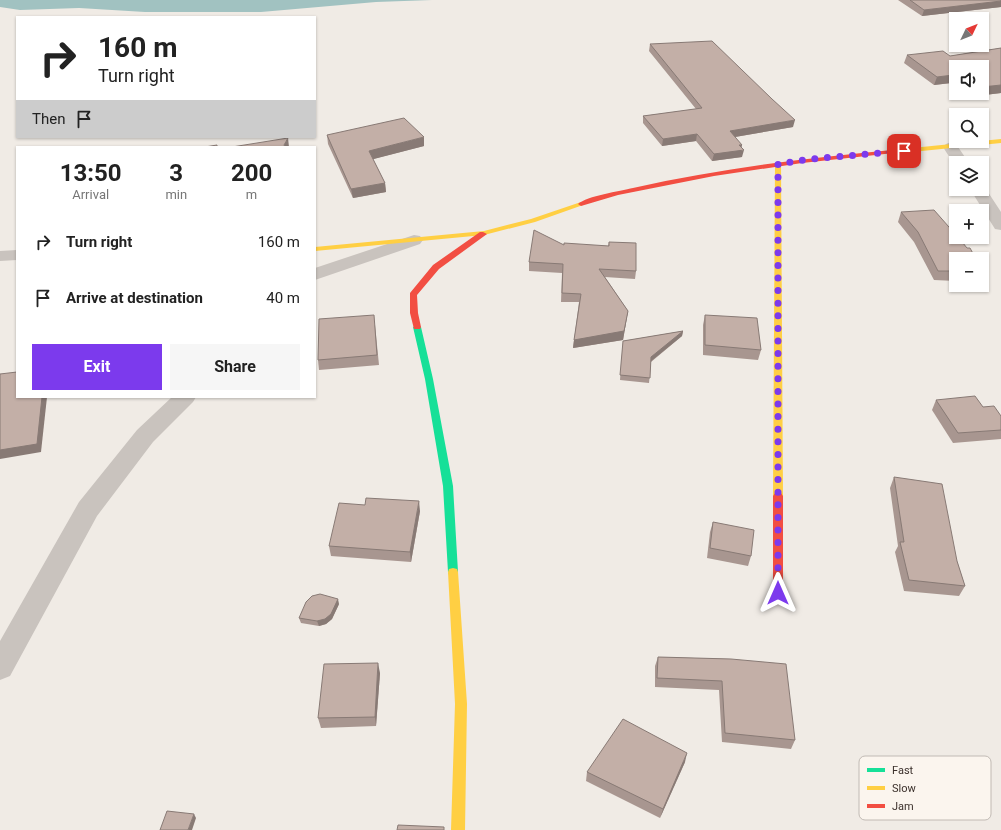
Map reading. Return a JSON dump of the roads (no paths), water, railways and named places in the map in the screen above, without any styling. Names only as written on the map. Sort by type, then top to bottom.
[{"type":"street","points":[[989,142],[1001,141]]},
{"type":"street","points":[[316,249],[484,233],[533,221],[598,198],[688,178],[811,159],[949,147]]},
{"type":"street","points":[[778,164],[778,593]]},
{"type":"street","points":[[982,196],[1001,225]]},
{"type":"street","points":[[458,830],[461,704],[448,486],[430,379],[414,313],[413,295],[436,267],[484,233]]},
{"type":"street","points":[[316,274],[414,240]]},
{"type":"street","points":[[0,256],[16,255]]},
{"type":"street","points":[[0,667],[88,509],[145,436],[184,398]]},
{"type":"water","points":[[0,0],[432,0],[376,2],[261,12],[145,12],[79,8],[20,10],[0,7]]}]
